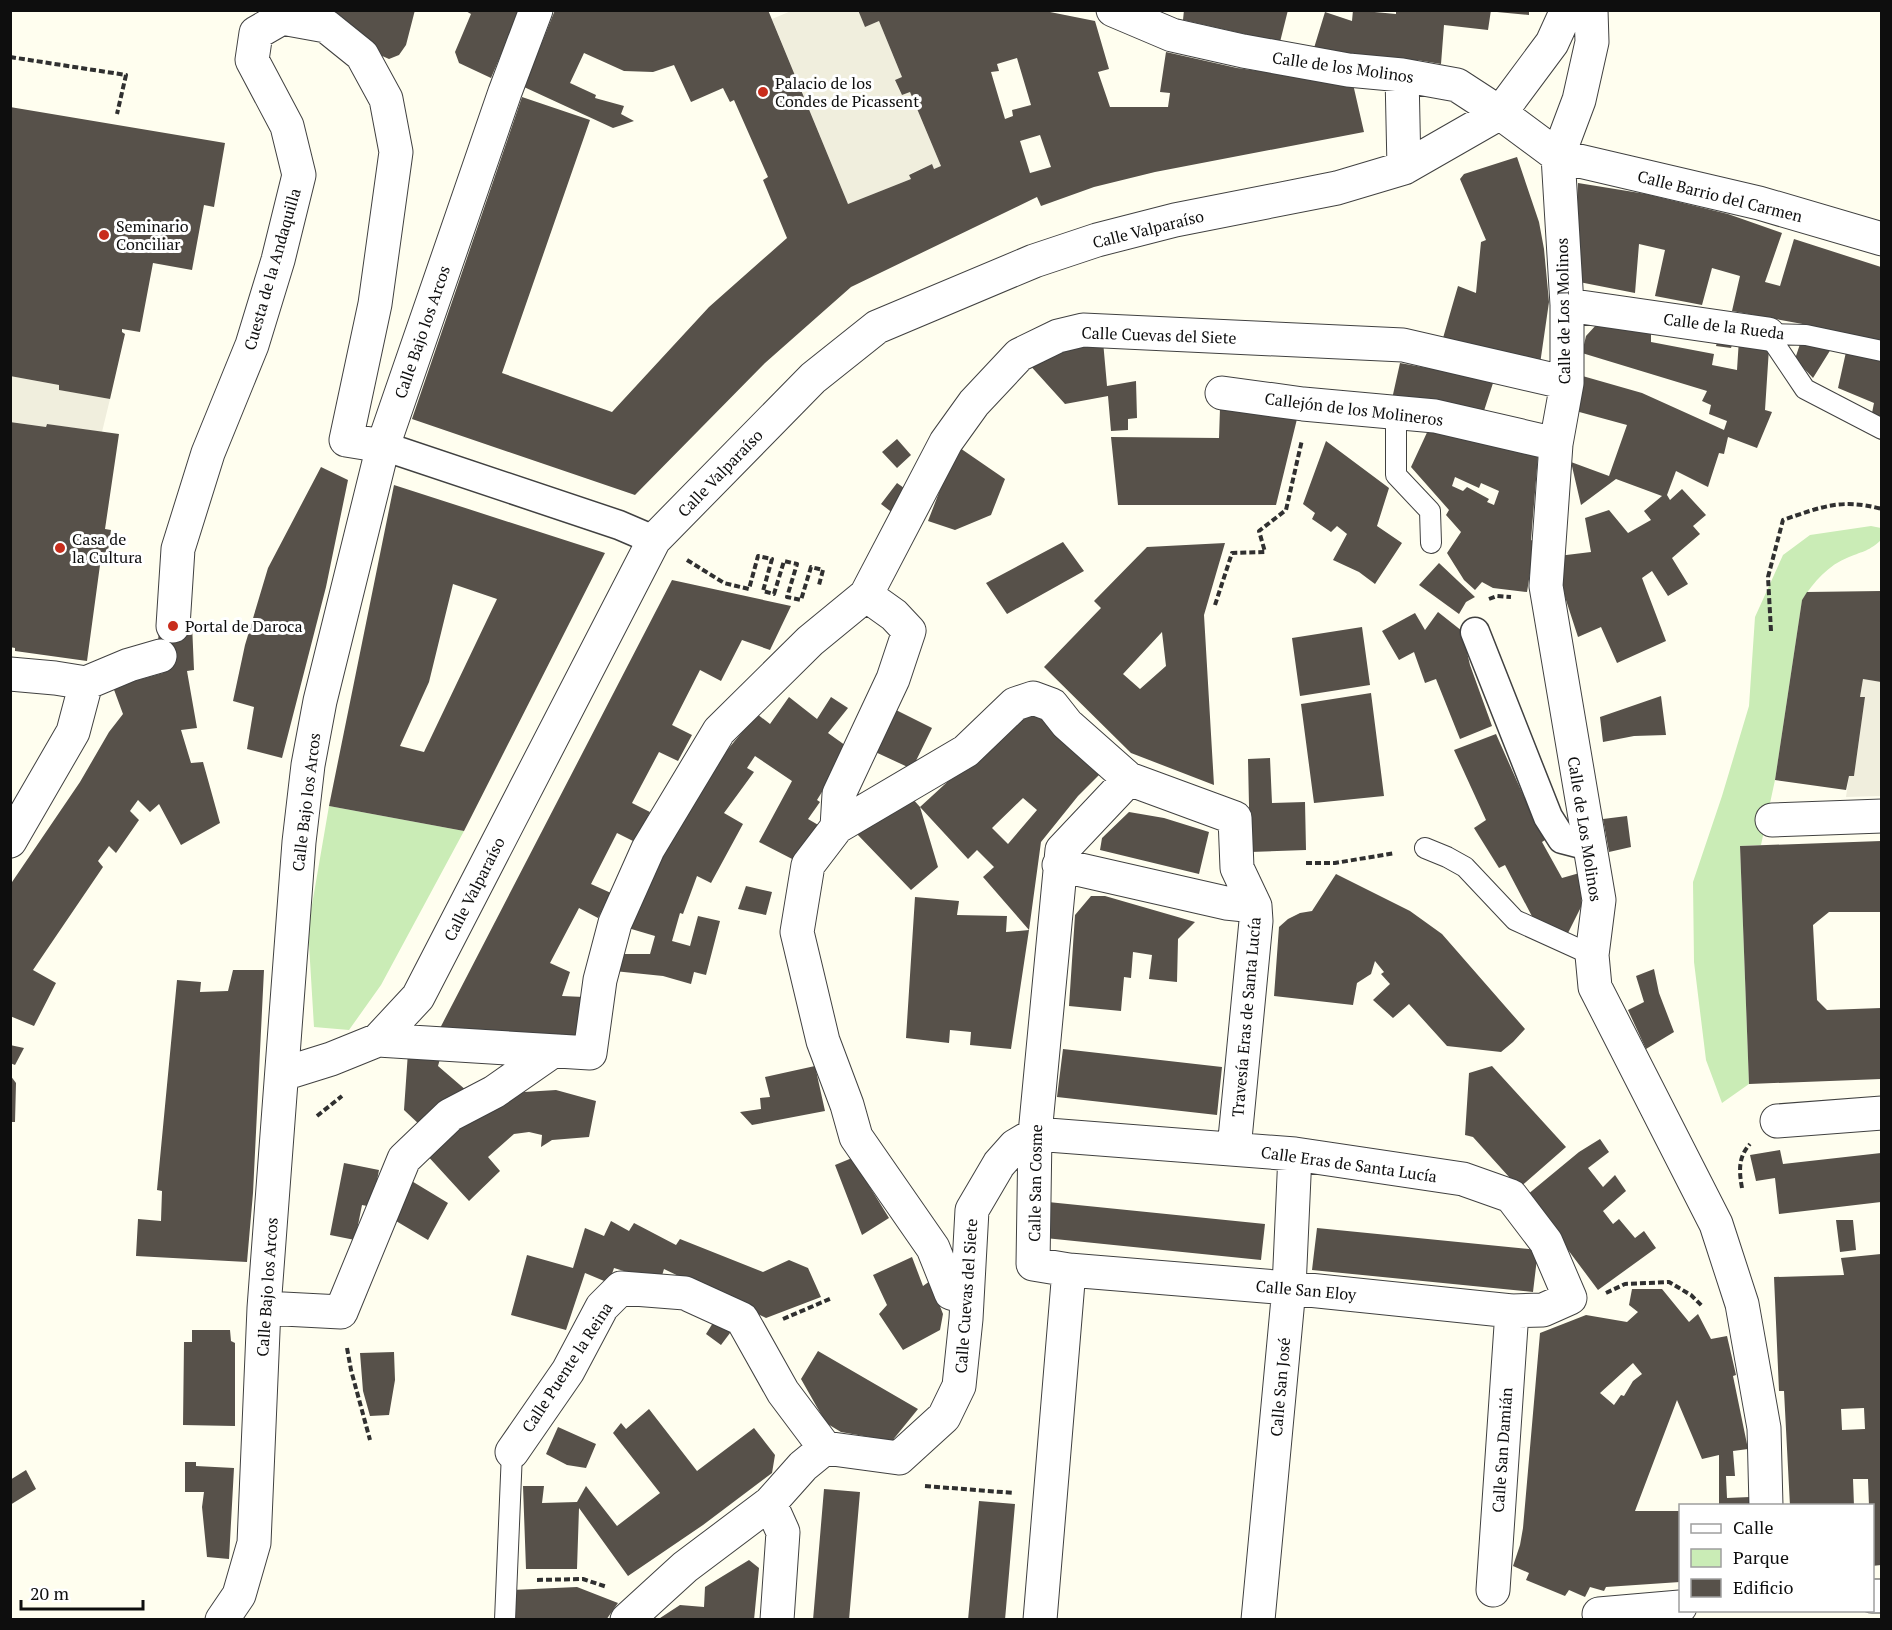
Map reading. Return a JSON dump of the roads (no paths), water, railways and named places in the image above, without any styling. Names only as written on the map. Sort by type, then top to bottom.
[{"type":"street","name":"Calle Bajo los Arcos","points":[[227,1618],[239,1595],[254,1543],[264,1308],[299,842],[308,765],[320,701],[383,446],[505,92],[536,10]]},
{"type":"street","name":"Calle de los Molinos","points":[[1113,10],[1172,35],[1243,51],[1348,70],[1402,75],[1457,84],[1557,156]]},
{"type":"street","name":"Calle Valparaíso","points":[[283,1074],[331,1059],[378,1040],[418,997],[654,540],[813,378],[877,327],[1034,261],[1097,240],[1175,220],[1337,188],[1404,168],[1500,113],[1552,43],[1567,10]]},
{"type":"street","points":[[1557,156],[1579,100],[1592,42],[1591,10]]},
{"type":"street","name":"Cuesta de la Andaquilla","points":[[173,626],[178,549],[208,453],[252,345],[278,260],[299,175],[287,126],[252,60],[256,33],[282,18],[326,26],[362,55],[387,99],[396,152],[375,304],[346,440],[383,446]]},
{"type":"street","points":[[1402,75],[1404,168]]},
{"type":"street","name":"Calle Barrio del Carmen","points":[[1557,156],[1759,203],[1881,239]]},
{"type":"street","name":"Calle de Los Molinos","points":[[1557,156],[1567,305],[1567,383],[1556,444],[1546,586],[1599,900],[1592,955],[1595,987],[1716,1224],[1742,1304],[1764,1428],[1766,1504]]},
{"type":"street","name":"Calle de la Rueda","points":[[1567,305],[1768,334]]},
{"type":"street","name":"Calle Cuevas del Siete","points":[[866,596],[946,442],[974,403],[1020,355],[1058,336],[1083,330],[1403,345],[1567,383]]},
{"type":"street","name":"Callejón de los Molineros","points":[[1222,393],[1303,404],[1435,416],[1556,444]]},
{"type":"street","points":[[383,446],[608,521],[654,540]]},
{"type":"street","points":[[378,1040],[590,1053],[600,980],[615,923],[648,849],[719,731],[810,641],[866,596],[894,615],[909,631],[893,679],[839,794],[837,827]]},
{"type":"street","points":[[1475,632],[1548,817],[1562,840],[1589,846]]},
{"type":"street","points":[[10,675],[86,683],[129,665],[160,656]]},
{"type":"street","points":[[10,841],[73,732],[86,683]]},
{"type":"street","points":[[967,1298],[951,1293],[933,1248],[856,1137],[847,1105],[823,1041],[797,932],[807,865],[837,827],[966,752],[1014,704],[1033,698],[1052,705],[1067,724],[1129,779]]},
{"type":"street","name":"Travesía Eras de Santa Lucía","points":[[1129,779],[1235,818],[1237,868],[1255,906],[1257,921],[1234,1149]]},
{"type":"street","name":"Calle San Cosme","points":[[1069,1270],[1033,1264],[1035,1134],[1059,866],[1062,850],[1129,779]]},
{"type":"street","points":[[1772,820],[1881,816]]},
{"type":"street","points":[[1059,866],[1226,903],[1255,906]]},
{"type":"street","points":[[264,1308],[340,1312],[404,1159],[450,1115],[494,1092],[553,1051]]},
{"type":"street","points":[[1777,1121],[1881,1113]]},
{"type":"street","name":"Calle Cuevas del Siete","points":[[825,1448],[899,1458],[944,1417],[959,1386],[972,1210],[999,1164],[1015,1146],[1035,1134]]},
{"type":"street","name":"Calle Eras de Santa Lucía","points":[[1035,1134],[1295,1154],[1463,1179],[1511,1196],[1546,1242],[1542,1306]]},
{"type":"street","name":"Calle San José","points":[[1258,1620],[1289,1288],[1295,1154]]},
{"type":"street","points":[[1040,1620],[1069,1270]]},
{"type":"street","name":"Calle San Eloy","points":[[1069,1270],[1542,1306]]},
{"type":"street","name":"Calle Puente la Reina","points":[[512,1452],[568,1371],[602,1307],[621,1288],[685,1293],[742,1318],[783,1392],[825,1448]]},
{"type":"street","name":"Calle San Damián","points":[[1493,1590],[1542,1306]]},
{"type":"street","points":[[627,1620],[684,1567],[770,1503],[803,1466],[825,1448]]},
{"type":"street","points":[[770,1503],[783,1532],[777,1620]]},
{"type":"street","points":[[1599,1614],[1679,1607]]},
{"type":"lane","name":"Calle de la Rueda","points":[[1768,334],[1806,335],[1881,351]]},
{"type":"lane","points":[[1768,334],[1805,389],[1881,429]]},
{"type":"lane","points":[[1396,413],[1396,475],[1430,511],[1431,543]]},
{"type":"lane","points":[[1425,848],[1465,867],[1515,920],[1592,955]]},
{"type":"lane","name":"Calle Puente la Reina","points":[[505,1620],[512,1452]]},
{"type":"place","name":"Palacio de los Condes de Picassent","points":[[763,92]]},
{"type":"place","name":"Seminario Conciliar","points":[[104,235]]},
{"type":"place","name":"Casa de la Cultura","points":[[60,548]]},
{"type":"place","name":"Portal de Daroca","points":[[173,626]]}]
